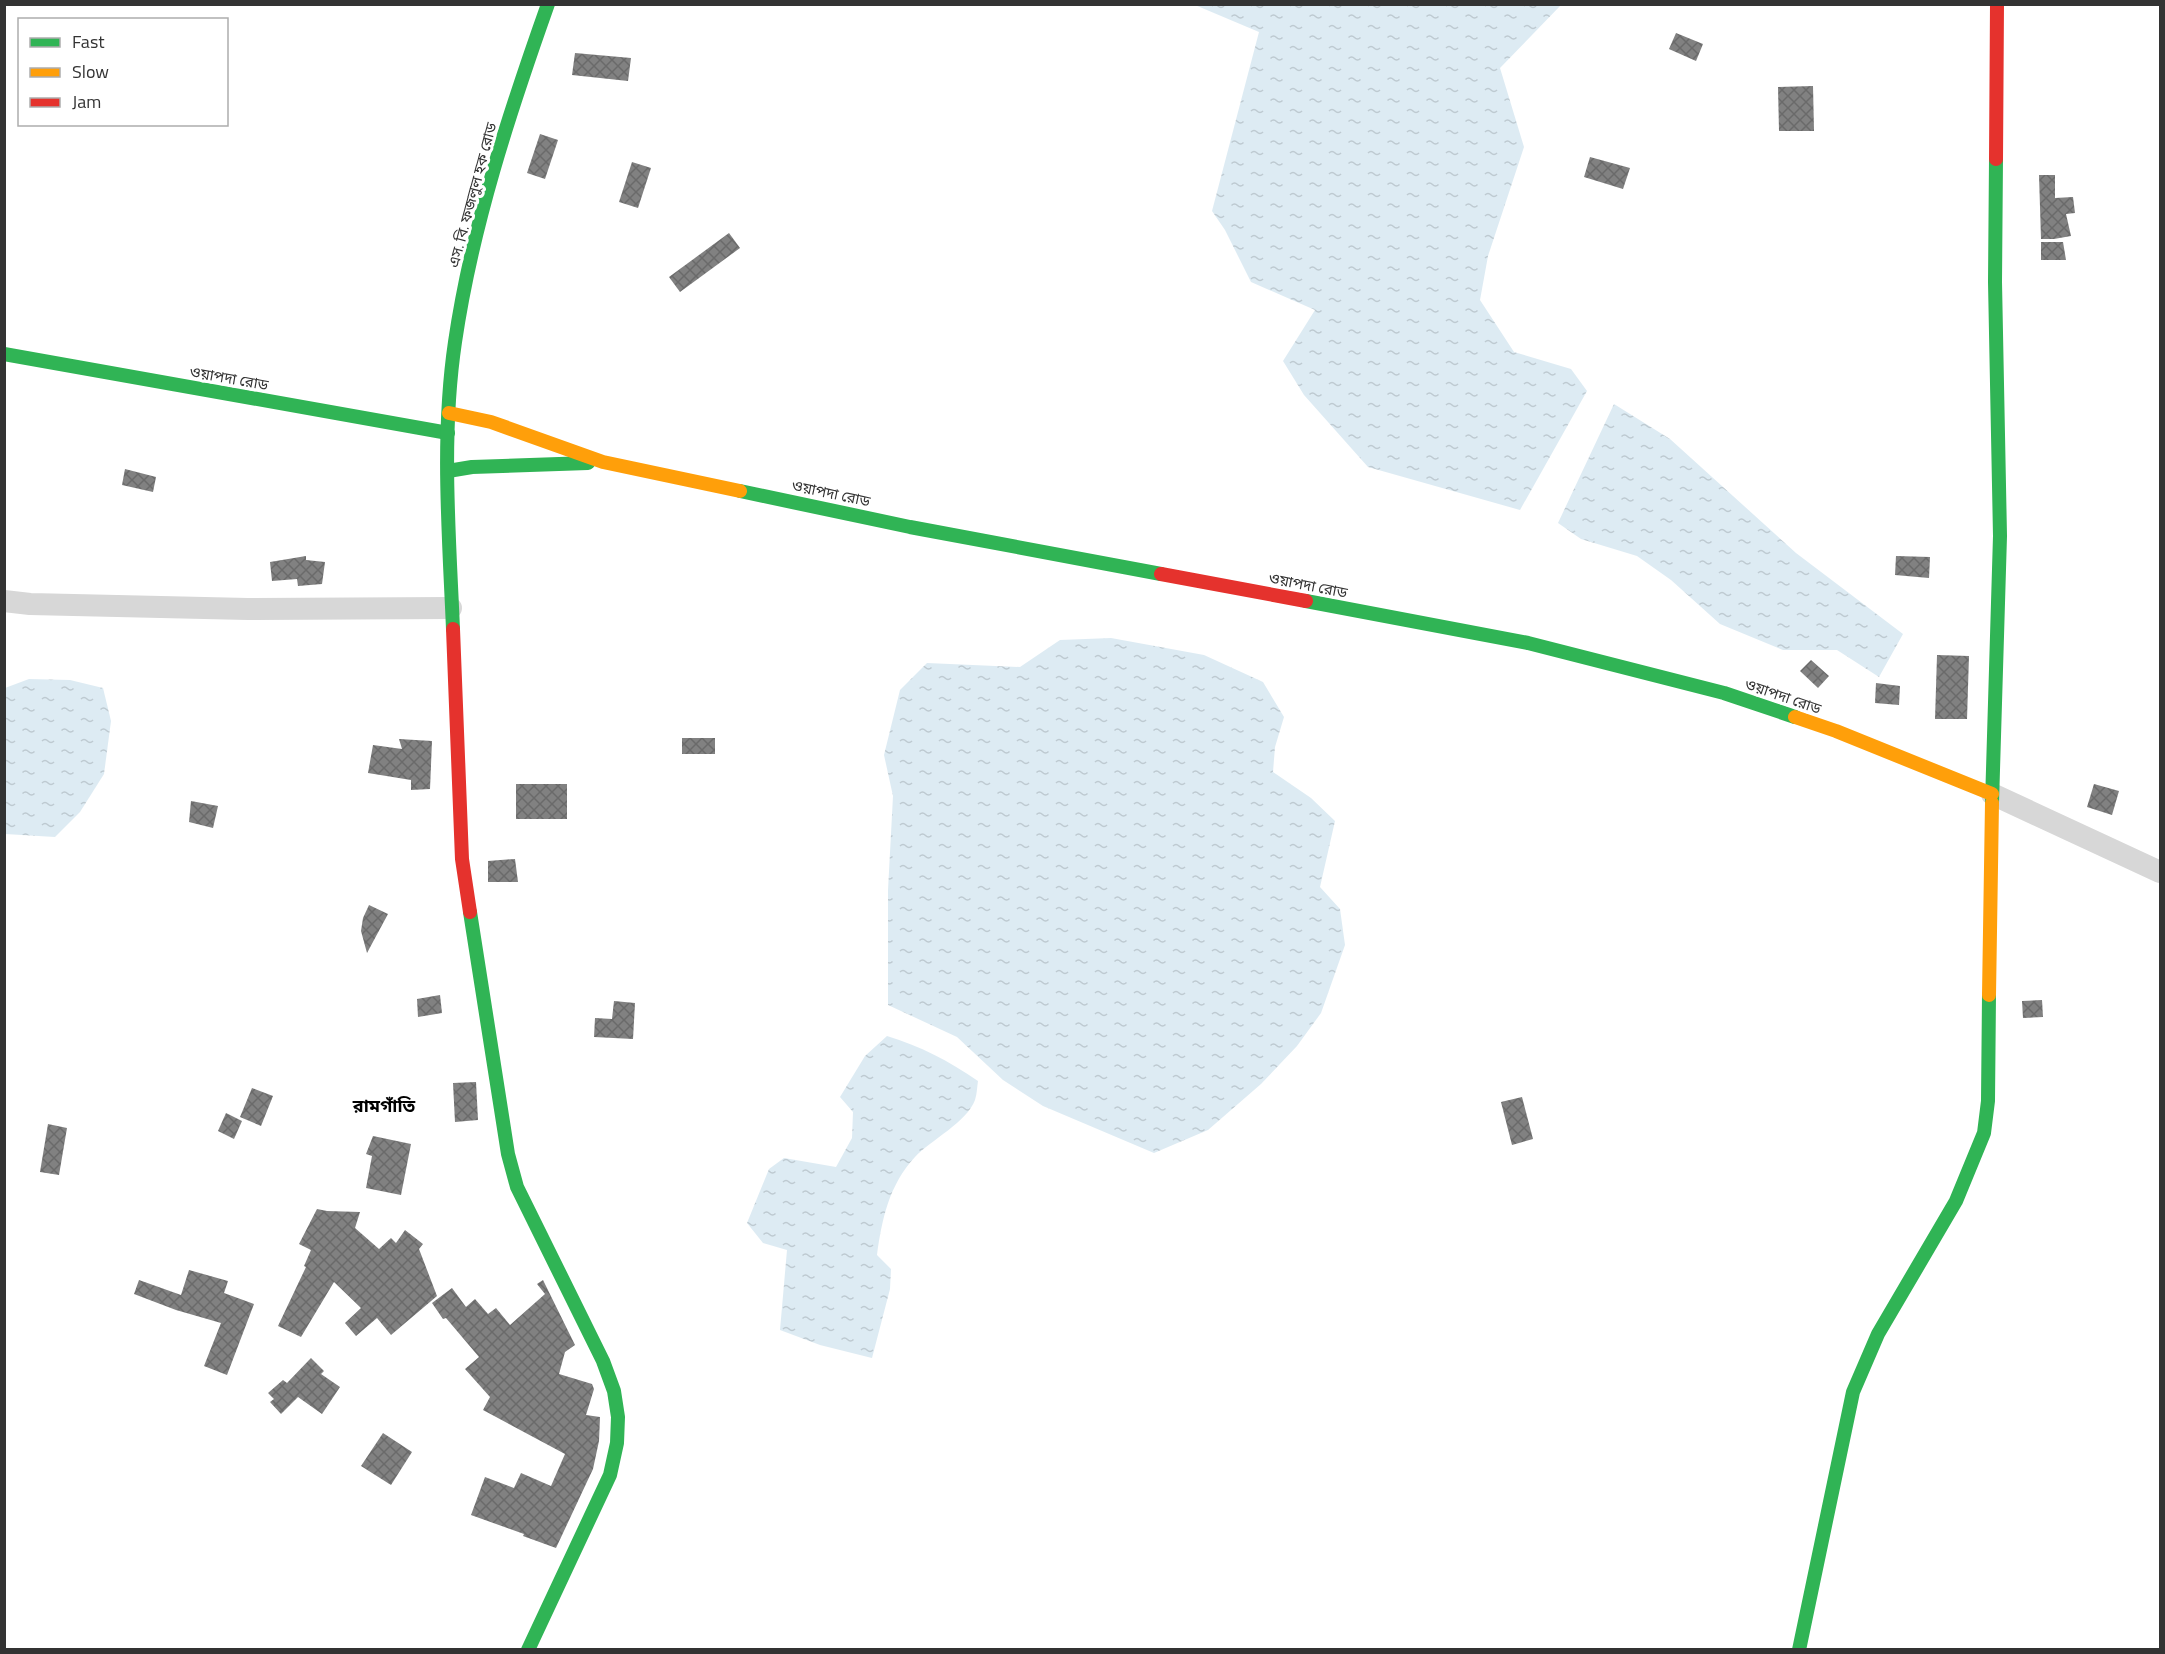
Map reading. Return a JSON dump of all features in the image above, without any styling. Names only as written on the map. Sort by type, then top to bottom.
[{"type":"main road","name":"এস. বি. ফজলুল হক রোড","points":[[528,1650],[610,1475],[617,1449],[619,1419],[614,1389],[603,1361],[517,1187],[507,1154],[462,859],[451,608],[448,433],[455,343],[473,247],[516,94],[548,4]]},
{"type":"main road","points":[[1800,1650],[1853,1392],[1878,1334],[1956,1201],[1984,1132],[1988,1101],[1992,794],[2000,536],[1995,282],[1997,4]]},
{"type":"main road","name":"ওয়াপদা রোড","points":[[4,354],[448,433]]},
{"type":"main road","name":"ওয়াপদা রোড","points":[[449,413],[491,422],[603,462],[909,527],[1528,643],[1724,693],[1836,732],[1992,794]]},
{"type":"main road","name":"ওয়াপদা রোড","points":[[448,471],[472,467],[603,462]]},
{"type":"street","points":[[4,601],[248,609],[451,608]]},
{"type":"street","points":[[1992,794],[2160,872]]},
{"type":"water","points":[[1195,5],[1561,5],[1500,68],[1524,147],[1488,256],[1480,300],[1514,352],[1571,369],[1587,391],[1520,510],[1368,467],[1304,395],[1283,361],[1315,310],[1251,282],[1225,230],[1212,211],[1259,32]]},
{"type":"water","points":[[1614,404],[1670,439],[1796,553],[1903,634],[1879,677],[1837,650],[1783,650],[1720,624],[1671,580],[1637,556],[1581,539],[1558,523]]},
{"type":"water","points":[[1111,638],[1204,655],[1263,682],[1284,717],[1275,747],[1273,772],[1311,798],[1335,821],[1320,887],[1340,909],[1345,945],[1321,1013],[1297,1046],[1261,1084],[1208,1130],[1154,1153],[1043,1106],[1003,1080],[957,1037],[888,1005],[888,890],[893,796],[884,755],[900,690],[927,663],[1020,667],[1060,640]]},
{"type":"water","points":[[29,679],[70,680],[103,688],[111,721],[104,774],[80,812],[55,837],[5,834],[5,688]]},
{"type":"water","points":[[887,1036],[934,1055],[978,1081],[976,1098],[971,1108],[957,1123],[915,1157],[899,1179],[888,1203],[877,1255],[891,1269],[890,1289],[872,1358],[820,1345],[780,1330],[787,1250],[763,1243],[747,1223],[769,1169],[784,1158],[836,1167],[852,1138],[853,1112],[840,1097],[865,1056]]},
{"type":"building","points":[[1676,33],[1703,44],[1696,61],[1669,49]]},
{"type":"building","points":[[575,53],[631,58],[628,81],[572,75]]},
{"type":"building","points":[[1813,86],[1814,131],[1779,131],[1778,87]]},
{"type":"building","points":[[540,134],[558,140],[545,179],[527,173]]},
{"type":"building","points":[[1590,157],[1630,168],[1623,189],[1584,177]]},
{"type":"building","points":[[632,162],[651,168],[638,208],[619,202]]},
{"type":"building","points":[[2039,175],[2055,175],[2055,198],[2073,197],[2075,213],[2066,214],[2071,236],[2041,239]]},
{"type":"building","points":[[729,233],[740,248],[680,292],[669,277]]},
{"type":"building","points":[[2041,242],[2063,242],[2066,260],[2041,260]]},
{"type":"building","points":[[125,469],[156,477],[153,492],[122,485]]},
{"type":"building","points":[[306,556],[306,560],[325,562],[322,584],[298,586],[297,579],[272,581],[270,562]]},
{"type":"building","points":[[1896,556],[1930,557],[1929,578],[1895,575]]},
{"type":"building","points":[[1937,655],[1969,656],[1967,719],[1935,719]]},
{"type":"building","points":[[1811,660],[1829,676],[1818,688],[1800,671]]},
{"type":"building","points":[[1876,683],[1900,686],[1899,705],[1875,703]]},
{"type":"building","points":[[682,738],[715,738],[715,754],[682,754]]},
{"type":"building","points":[[399,739],[432,741],[430,789],[411,790],[411,780],[368,773],[373,745],[402,749]]},
{"type":"building","points":[[516,784],[567,784],[567,819],[516,819]]},
{"type":"building","points":[[2094,784],[2119,791],[2112,815],[2087,807]]},
{"type":"building","points":[[191,801],[218,806],[213,828],[189,822]]},
{"type":"building","points":[[515,859],[518,882],[488,882],[488,861]]},
{"type":"building","points":[[369,905],[388,914],[367,953],[361,931],[363,918]]},
{"type":"building","points":[[440,995],[442,1013],[418,1017],[417,999]]},
{"type":"building","points":[[2042,1000],[2043,1017],[2023,1018],[2022,1001]]},
{"type":"building","points":[[614,1001],[635,1003],[633,1039],[594,1037],[595,1018],[612,1019]]},
{"type":"building","points":[[476,1082],[478,1120],[455,1122],[453,1083]]},
{"type":"building","points":[[252,1088],[273,1096],[261,1126],[240,1117]]},
{"type":"building","points":[[1522,1097],[1533,1139],[1512,1145],[1501,1102]]},
{"type":"building","points":[[226,1113],[242,1121],[234,1139],[218,1131]]},
{"type":"building","points":[[48,1124],[67,1128],[59,1175],[40,1172]]},
{"type":"building","points":[[373,1136],[411,1144],[401,1195],[366,1188],[372,1156],[366,1154]]},
{"type":"building","points":[[317,1209],[360,1212],[355,1228],[379,1249],[391,1238],[396,1243],[405,1230],[423,1244],[419,1249],[437,1296],[391,1335],[377,1318],[356,1336],[345,1323],[361,1308],[334,1282],[301,1337],[278,1326],[306,1267],[304,1266],[311,1250],[299,1244]]},
{"type":"building","points":[[189,1270],[228,1281],[224,1293],[254,1304],[227,1375],[204,1366],[221,1323],[176,1310],[134,1294],[139,1280],[181,1295]]},
{"type":"building","points":[[543,1280],[575,1345],[565,1352],[559,1374],[592,1384],[594,1389],[586,1415],[600,1417],[599,1441],[593,1469],[556,1548],[471,1515],[485,1477],[514,1488],[521,1473],[551,1486],[565,1454],[483,1410],[490,1397],[465,1369],[479,1357],[446,1318],[443,1319],[432,1303],[452,1288],[466,1307],[475,1299],[488,1314],[496,1308],[510,1325],[545,1294],[537,1284]]},
{"type":"building","points":[[311,1358],[324,1371],[321,1374],[340,1387],[322,1414],[298,1397],[281,1414],[270,1402],[274,1399],[268,1393],[283,1380],[287,1383]]},
{"type":"building","points":[[383,1433],[412,1452],[391,1485],[361,1466]]},
{"type":"traffic: fast","points":[[453,629],[447,449],[455,342],[471,256],[493,171],[548,4]]},
{"type":"traffic: fast","points":[[1992,803],[2000,536],[1995,282],[1996,159]]},
{"type":"traffic: fast","points":[[4,354],[448,433]]},
{"type":"traffic: fast","points":[[448,471],[472,467],[588,463]]},
{"type":"traffic: fast","points":[[740,491],[910,527],[1161,574]]},
{"type":"traffic: fast","points":[[1306,601],[1528,643],[1724,693],[1795,717]]},
{"type":"traffic: fast","points":[[470,912],[508,1154],[517,1187],[603,1361],[614,1391],[618,1417],[617,1443],[610,1475],[528,1650]]},
{"type":"traffic: fast","points":[[1799,1650],[1853,1392],[1878,1334],[1956,1201],[1984,1133],[1988,1101],[1989,995]]},
{"type":"traffic: slow","points":[[449,413],[491,422],[603,462],[740,491]]},
{"type":"traffic: slow","points":[[1795,717],[1836,731],[1992,794]]},
{"type":"traffic: slow","points":[[1989,995],[1992,803]]},
{"type":"traffic: jam","points":[[1996,159],[1997,4]]},
{"type":"traffic: jam","points":[[1161,574],[1306,601]]},
{"type":"traffic: jam","points":[[453,629],[462,859],[470,912]]},
{"type":"district","name":"রামগাঁতি","points":[[384,1105]]}]
